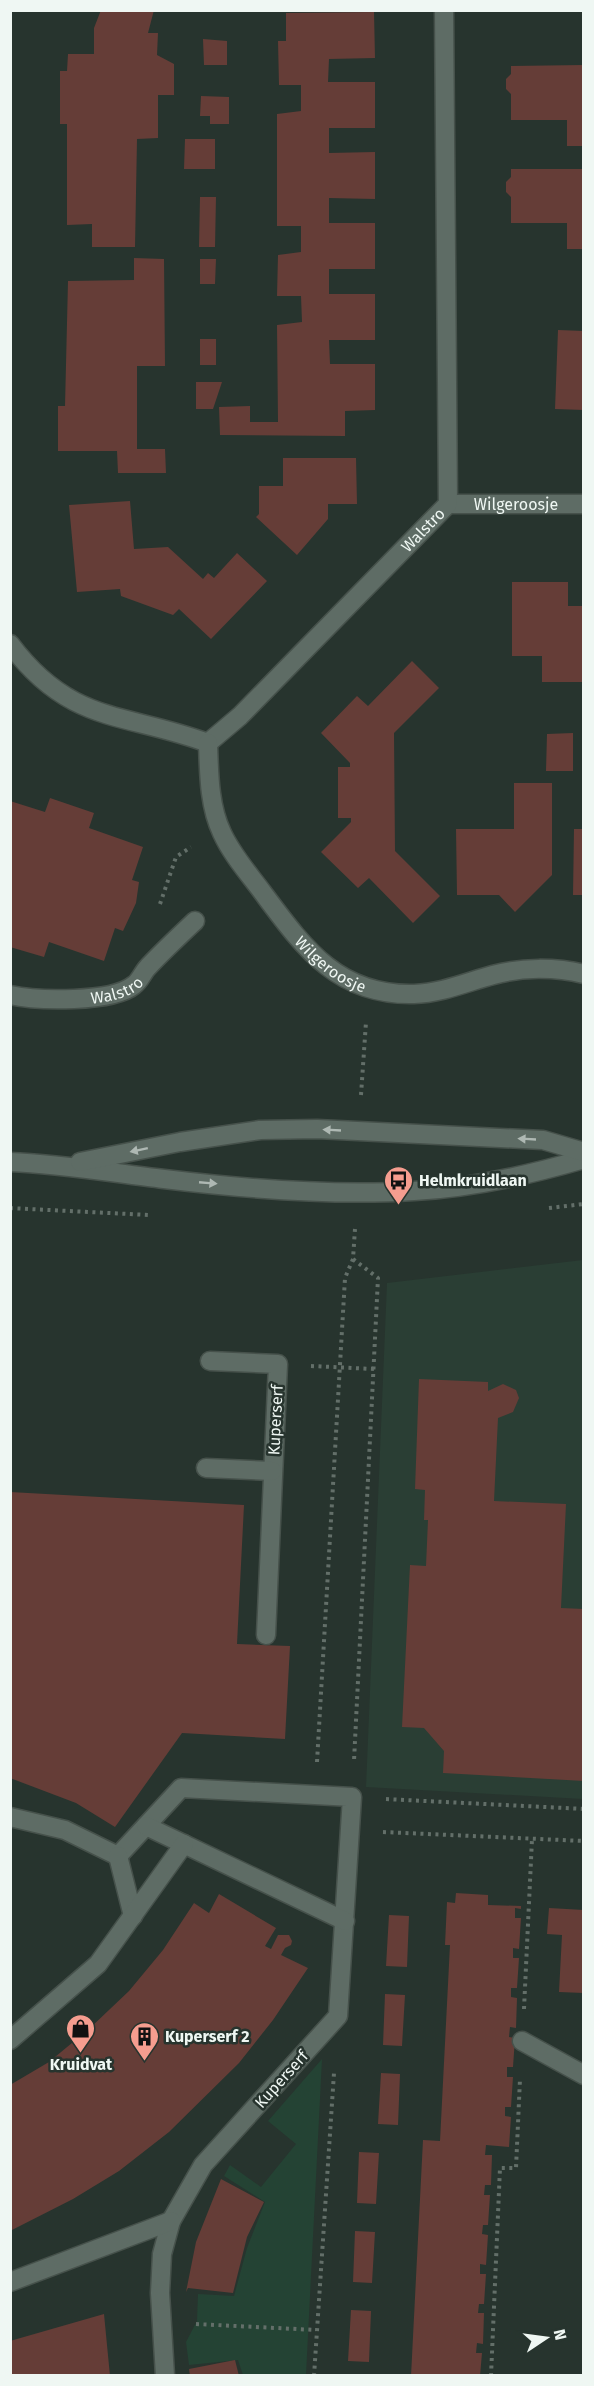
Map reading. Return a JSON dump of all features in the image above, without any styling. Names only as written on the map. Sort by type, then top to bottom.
[{"type":"street","name":"Walstro","points":[[208,743],[240,716],[448,504],[444,10]]},
{"type":"street","name":"Wilgeroosje","points":[[448,504],[584,504]]},
{"type":"street","points":[[10,644],[43,680],[68,700],[113,718],[182,734],[208,743]]},
{"type":"street","name":"Wilgeroosje","points":[[208,743],[209,778],[221,832],[236,857],[306,950],[345,978],[368,988],[394,994],[416,994],[523,970],[548,969],[584,974]]},
{"type":"street","name":"Walstro","points":[[10,995],[104,997],[120,993],[135,985],[146,969],[195,921]]},
{"type":"street","points":[[67,1165],[180,1142],[260,1130],[317,1130],[543,1140],[584,1152]]},
{"type":"street","points":[[10,1162],[67,1165],[173,1180],[356,1192],[416,1191],[456,1186],[537,1173],[584,1159]]},
{"type":"street","name":"Kuperserf","points":[[210,1362],[278,1364],[266,1635]]},
{"type":"street","name":"Kuperserf","points":[[206,1468],[272,1471]]},
{"type":"street","points":[[118,1856],[181,1788],[352,1797],[338,2016]]},
{"type":"street","points":[[10,1817],[65,1830],[118,1856],[133,1916]]},
{"type":"street","points":[[146,1826],[345,1922]]},
{"type":"street","points":[[10,2040],[98,1964],[184,1844]]},
{"type":"street","name":"Kuperserf","points":[[165,2376],[162,2254],[171,2221],[203,2165],[338,2016]]},
{"type":"street","points":[[522,2042],[584,2075]]},
{"type":"street","points":[[10,2282],[171,2221]]},
{"type":"path","points":[[159,908],[176,857],[221,832]]},
{"type":"path","points":[[315,1796],[345,1278],[353,1259],[355,1226]]},
{"type":"path","points":[[353,1259],[378,1278],[352,1797],[584,1809]]},
{"type":"path","points":[[339,1367],[374,1369]]},
{"type":"path","points":[[350,1831],[584,1841]]},
{"type":"path","points":[[491,2376],[500,2168],[516,2168],[532,1839]]},
{"type":"path","points":[[314,2376],[338,2016]]},
{"type":"path","points":[[162,2322],[316,2330]]},
{"type":"shaded area","points":[[583,1260],[583,1799],[366,1787],[387,1283]]},
{"type":"shaded area","points":[[322,2059],[306,2375],[243,2375],[238,2360],[189,2365],[186,2342],[197,2321],[198,2294],[234,2296],[247,2248],[265,2202],[224,2176],[230,2165],[261,2187],[296,2144],[268,2121]]},
{"type":"building","points":[[101,10],[154,10],[148,33],[158,33],[157,55],[174,64],[174,95],[158,95],[158,138],[137,139],[135,247],[92,247],[92,224],[67,225],[67,124],[60,124],[60,71],[67,71],[68,54],[94,54],[94,28]]},
{"type":"building","points":[[374,12],[375,58],[329,59],[328,82],[375,82],[375,128],[329,128],[329,153],[375,152],[375,199],[329,198],[329,223],[375,223],[375,269],[329,269],[329,294],[375,294],[375,340],[329,340],[330,364],[375,364],[375,410],[345,411],[345,436],[220,435],[219,407],[250,406],[250,422],[278,422],[277,325],[302,322],[301,296],[277,296],[278,255],[301,252],[301,226],[277,226],[277,114],[301,111],[301,85],[279,85],[278,41],[286,41],[286,13]]},
{"type":"building","points":[[203,39],[227,41],[227,65],[204,65]]},
{"type":"building","points":[[584,65],[584,146],[567,146],[567,120],[511,120],[511,94],[506,89],[506,79],[511,74],[511,66]]},
{"type":"building","points":[[201,96],[229,97],[229,124],[210,124],[210,116],[200,116]]},
{"type":"building","points":[[185,139],[215,139],[215,169],[184,169]]},
{"type":"building","points":[[511,169],[584,169],[584,249],[567,249],[567,223],[511,223],[511,197],[506,192],[506,182],[511,177]]},
{"type":"building","points":[[200,197],[216,197],[215,247],[199,247]]},
{"type":"building","points":[[134,258],[164,259],[165,366],[137,366],[137,449],[165,449],[166,473],[118,473],[117,451],[58,451],[58,406],[65,406],[68,281],[134,280]]},
{"type":"building","points":[[200,259],[216,259],[215,284],[200,284]]},
{"type":"building","points":[[558,330],[584,331],[584,410],[555,409]]},
{"type":"building","points":[[200,339],[216,339],[216,365],[200,365]]},
{"type":"building","points":[[196,382],[222,382],[213,409],[196,409]]},
{"type":"building","points":[[283,458],[356,458],[357,504],[328,504],[328,519],[297,555],[256,517],[259,514],[259,486],[283,486]]},
{"type":"building","points":[[130,501],[134,549],[168,547],[203,579],[208,573],[214,578],[237,553],[267,581],[211,639],[179,609],[173,615],[121,596],[120,589],[77,592],[69,505]]},
{"type":"building","points":[[512,582],[568,582],[568,606],[584,606],[584,682],[542,682],[542,656],[512,656]]},
{"type":"building","points":[[412,661],[439,688],[394,733],[395,851],[440,896],[413,923],[369,878],[358,888],[321,852],[351,822],[351,818],[338,818],[338,767],[350,767],[350,763],[321,733],[357,696],[368,706]]},
{"type":"building","points":[[573,733],[573,771],[546,771],[547,734]]},
{"type":"building","points":[[514,783],[552,783],[552,875],[515,912],[499,895],[457,895],[456,829],[514,829]]},
{"type":"building","points":[[50,798],[94,813],[89,828],[143,847],[132,880],[139,882],[136,903],[123,931],[115,928],[104,961],[49,942],[44,957],[10,947],[10,801],[45,812]]},
{"type":"building","points":[[574,829],[584,829],[584,895],[573,895]]},
{"type":"building","points":[[419,1379],[488,1382],[488,1391],[503,1384],[516,1390],[519,1398],[513,1412],[498,1418],[494,1501],[566,1504],[561,1608],[584,1609],[584,1781],[443,1773],[444,1751],[424,1728],[402,1727],[410,1565],[426,1566],[428,1520],[424,1520],[425,1490],[415,1489]]},
{"type":"building","points":[[10,1492],[244,1505],[237,1644],[290,1646],[285,1739],[182,1733],[115,1827],[76,1803],[10,1778]]},
{"type":"building","points":[[456,1893],[488,1895],[488,1905],[521,1906],[521,1909],[515,1908],[515,1918],[521,1918],[519,1949],[513,1948],[513,1958],[519,1958],[517,1988],[511,1988],[511,1997],[517,1998],[516,2028],[510,2027],[509,2037],[515,2038],[513,2067],[507,2067],[507,2077],[513,2077],[511,2107],[505,2107],[505,2116],[511,2117],[509,2147],[486,2145],[485,2155],[492,2155],[491,2185],[485,2185],[484,2195],[490,2195],[488,2225],[483,2225],[482,2234],[488,2235],[486,2265],[480,2264],[480,2274],[486,2274],[484,2304],[479,2304],[478,2313],[484,2313],[483,2344],[477,2343],[476,2353],[482,2353],[480,2376],[411,2376],[423,2140],[440,2141],[450,1945],[445,1945],[447,1902],[455,1903]]},
{"type":"building","name":"Kuperserf 2","points":[[219,1894],[276,1928],[265,1946],[271,1949],[278,1935],[289,1935],[291,1945],[285,1948],[281,1955],[308,1968],[273,2020],[239,2063],[169,2132],[119,2171],[73,2199],[10,2231],[10,2085],[49,2062],[90,2028],[129,1991],[163,1950],[194,1903],[209,1913]]},
{"type":"building","points":[[549,1908],[584,1910],[584,1993],[559,1992],[562,1935],[547,1934]]},
{"type":"building","points":[[389,1915],[409,1916],[407,1967],[386,1966]]},
{"type":"building","points":[[385,1994],[405,1995],[402,2046],[383,2045]]},
{"type":"building","points":[[381,2073],[400,2074],[398,2125],[378,2124]]},
{"type":"building","points":[[359,2152],[379,2153],[376,2204],[357,2203]]},
{"type":"building","points":[[221,2179],[264,2202],[247,2237],[233,2293],[188,2288],[186,2292],[196,2242]]},
{"type":"building","points":[[355,2231],[375,2232],[372,2283],[353,2282]]},
{"type":"building","points":[[351,2310],[371,2311],[369,2362],[348,2361]]},
{"type":"building","points":[[104,2314],[110,2376],[10,2376],[10,2341]]},
{"type":"building","points":[[235,2360],[239,2376],[190,2376],[189,2369]]},
{"type":"place","name":"Helmkruidlaan","points":[[398,1206]]},
{"type":"place","name":"Kruidvat","points":[[81,2054]]},
{"type":"place","name":"Kuperserf 2","points":[[144,2062]]}]
